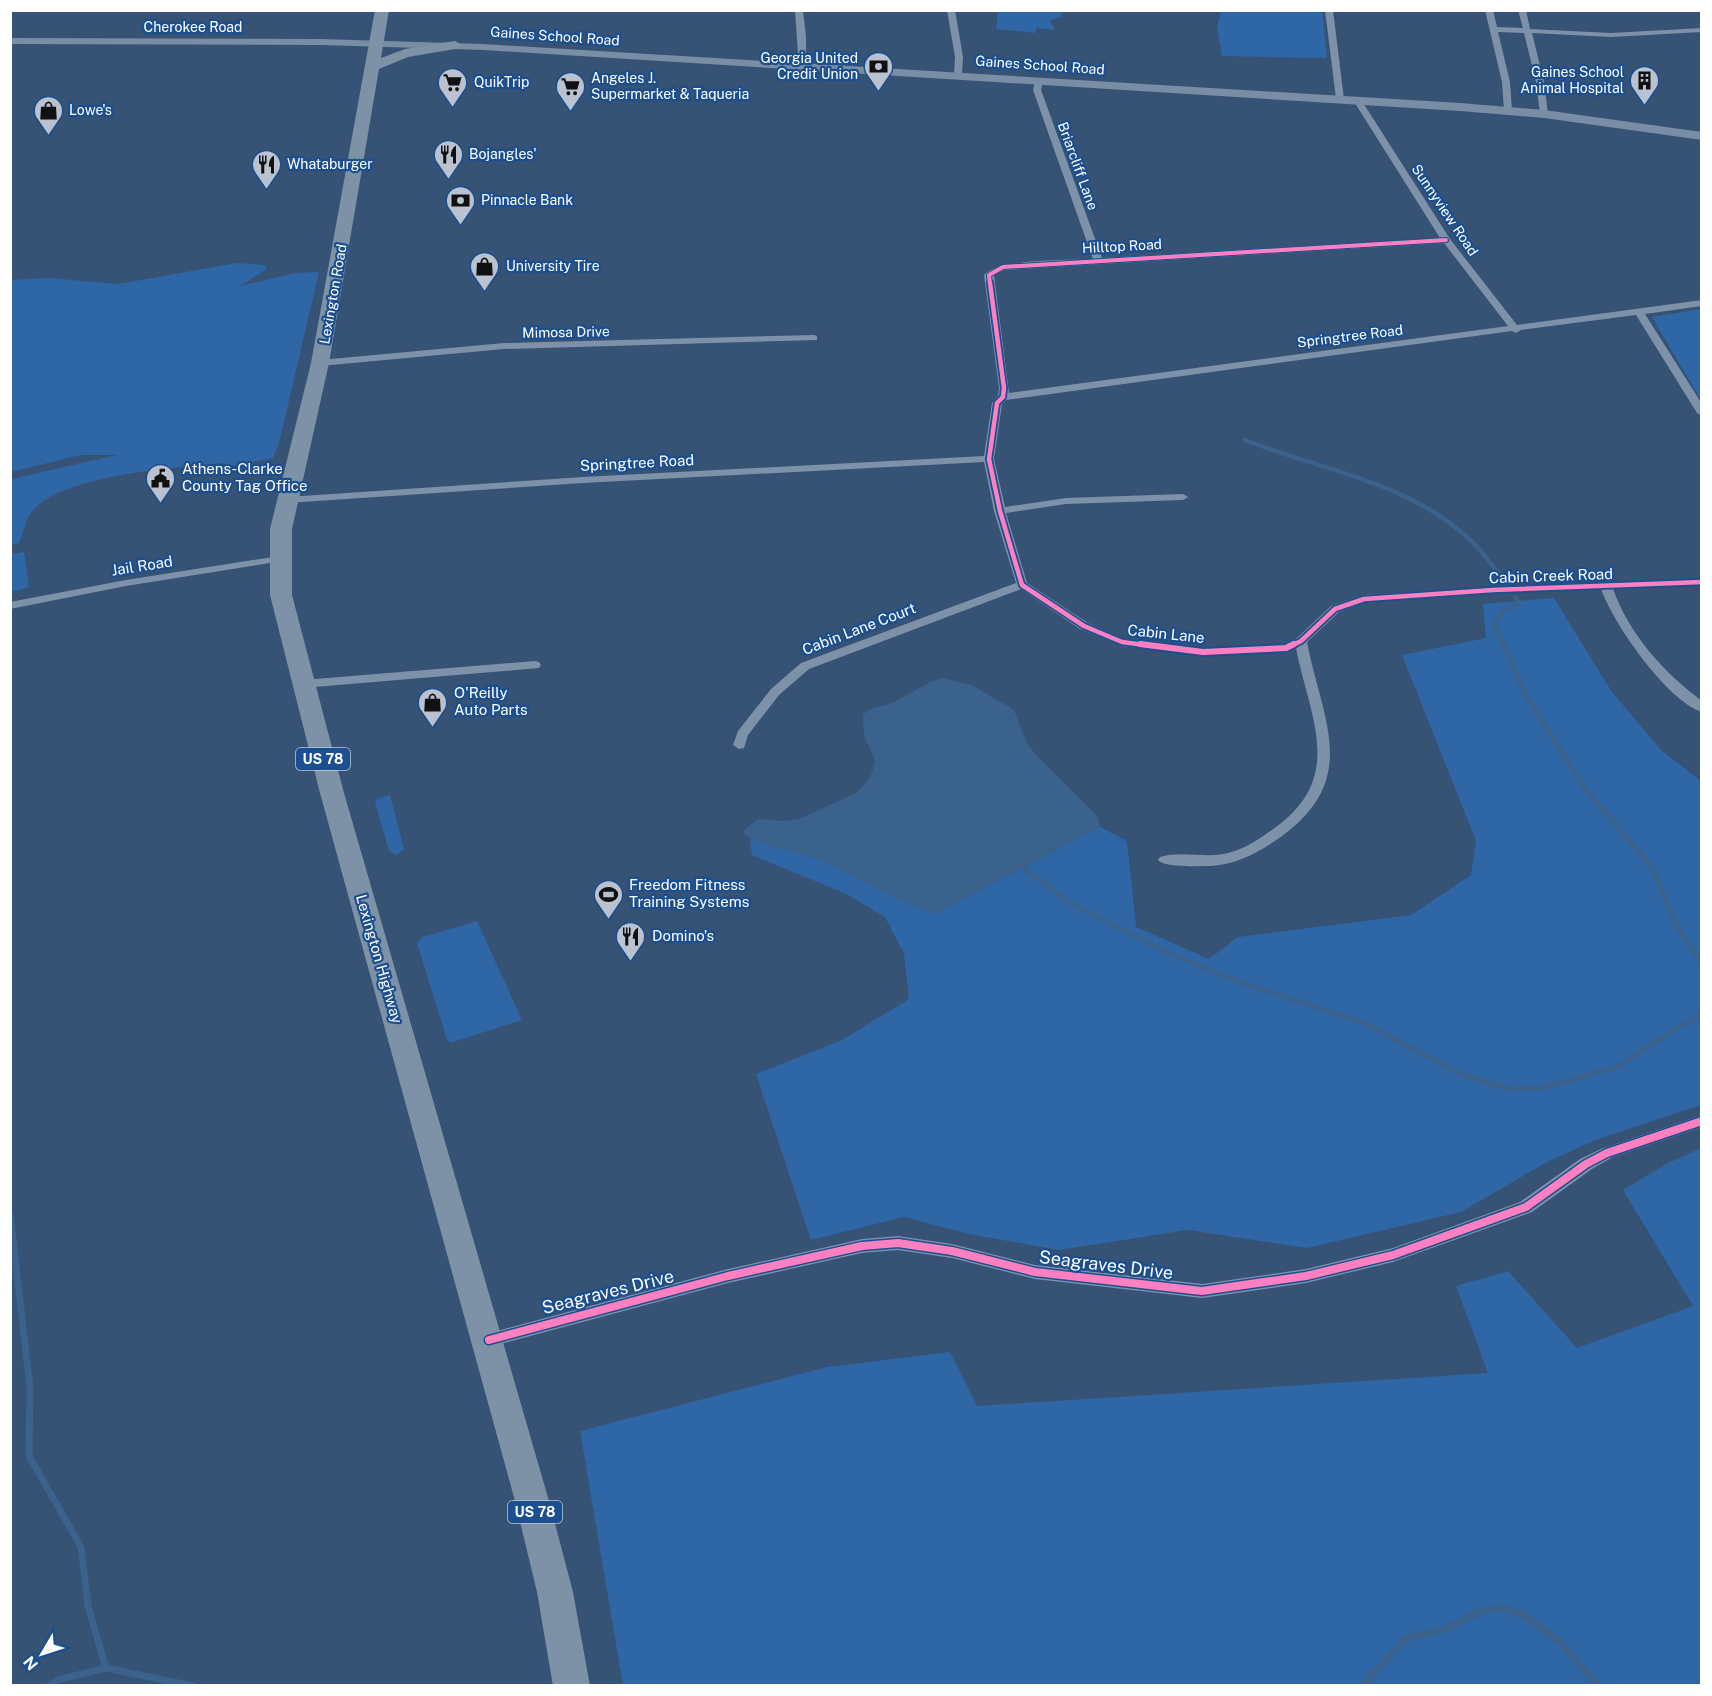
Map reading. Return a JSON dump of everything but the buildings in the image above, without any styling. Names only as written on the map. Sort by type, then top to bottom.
[{"type":"highway","name":"Lexington Road","points":[[279,567],[287,500],[320,363],[382,10]]},
{"type":"highway","points":[[372,67],[405,53],[455,45]]},
{"type":"highway","name":"Lexington Highway","points":[[279,567],[287,625],[303,684],[489,1340]]},
{"type":"highway","name":"US 78","points":[[489,1340],[555,1592],[572,1686]]},
{"type":"main road","name":"Cherokee Road","points":[[10,41],[375,43]]},
{"type":"main road","name":"Gaines School Road","points":[[375,43],[455,45],[798,65],[1508,110],[1701,136]]},
{"type":"street","points":[[798,65],[802,54],[799,10]]},
{"type":"street","points":[[951,10],[959,57],[958,75]]},
{"type":"street","points":[[1329,10],[1340,99]]},
{"type":"street","points":[[1489,10],[1506,82],[1508,110]]},
{"type":"street","points":[[1522,10],[1525,31],[1540,82],[1544,114]]},
{"type":"street","points":[[1492,29],[1634,35],[1701,30]]},
{"type":"street","name":"Briarcliff Lane","points":[[1039,80],[1037,90],[1098,260]]},
{"type":"street","name":"Sunnyview Road","points":[[1357,100],[1446,240],[1516,330]]},
{"type":"street","name":"Hilltop Road","points":[[989,459],[997,403],[1003,397],[1004,388],[989,275],[992,271],[1004,267],[1098,260],[1446,240]]},
{"type":"street","name":"Springtree Road","points":[[1003,397],[1516,330],[1701,303]]},
{"type":"street","points":[[1639,312],[1701,413]]},
{"type":"street","name":"Mimosa Drive","points":[[320,363],[504,346],[814,338]]},
{"type":"street","points":[[989,459],[1000,511],[1022,585]]},
{"type":"street","name":"Springtree Road","points":[[287,500],[583,480],[989,459]]},
{"type":"street","points":[[1000,511],[1066,501],[1183,497]]},
{"type":"street","name":"Jail Road","points":[[10,606],[126,584],[279,567]]},
{"type":"street","name":"Cabin Creek Road","points":[[1401,595],[1701,582]]},
{"type":"street","name":"Cabin Lane","points":[[1022,585],[1084,626],[1122,642],[1203,652],[1286,648],[1301,641],[1335,609],[1364,599],[1401,595]]},
{"type":"street","name":"Cabin Lane Court","points":[[739,745],[742,734],[776,692],[805,666],[1022,585]]},
{"type":"street","points":[[1606,586],[1610,601],[1655,667],[1679,693],[1701,708]]},
{"type":"street","points":[[1165,860],[1225,859],[1260,845],[1300,817],[1315,795],[1322,771],[1323,738],[1305,671],[1301,641]]},
{"type":"street","points":[[303,684],[535,665]]},
{"type":"street","name":"Seagraves Drive","points":[[489,1340],[728,1276],[862,1246],[898,1243],[952,1251],[1035,1272],[1202,1291],[1306,1276],[1393,1255],[1526,1207],[1586,1164],[1607,1153],[1701,1121]]},
{"type":"shaded area","points":[[998,10],[1063,11],[1061,17],[1050,20],[1055,30],[1037,28],[1035,33],[996,29]]},
{"type":"shaded area","points":[[1221,11],[1322,11],[1327,58],[1222,56],[1217,27]]},
{"type":"shaded area","points":[[237,263],[264,265],[267,269],[240,286],[295,273],[319,272],[279,443],[273,458],[230,466],[224,463],[121,475],[67,489],[46,500],[31,513],[19,543],[11,545],[11,479],[117,455],[81,455],[11,472],[11,280],[50,278],[118,284]]},
{"type":"shaded area","points":[[1702,309],[1701,400],[1652,317]]},
{"type":"shaded area","points":[[24,552],[29,587],[11,592],[11,554]]},
{"type":"shaded area","points":[[1554,598],[1612,692],[1661,750],[1701,781],[1701,1105],[1598,1139],[1547,1162],[1461,1212],[1307,1248],[1188,1230],[1059,1250],[969,1234],[904,1217],[811,1240],[756,1074],[842,1040],[909,999],[904,954],[885,917],[846,894],[752,855],[750,839],[819,859],[935,914],[1100,827],[1127,841],[1136,927],[1209,959],[1238,937],[1411,915],[1471,875],[1476,841],[1402,655],[1486,638],[1483,604]]},
{"type":"shaded area","points":[[942,678],[972,685],[1014,710],[1026,741],[1035,754],[1098,817],[1100,827],[935,914],[906,903],[821,860],[770,847],[742,832],[758,819],[784,821],[799,819],[856,793],[872,773],[875,760],[864,736],[863,715]]},
{"type":"shaded area","points":[[390,795],[404,849],[397,855],[389,851],[375,802],[378,798]]},
{"type":"shaded area","points":[[477,921],[522,1020],[450,1043],[447,1040],[417,943],[423,937]]},
{"type":"shaded area","points":[[1701,1148],[1701,1685],[623,1685],[580,1431],[827,1367],[950,1352],[977,1406],[1488,1373],[1456,1286],[1508,1271],[1577,1348],[1693,1306],[1623,1190],[1666,1164]]},
{"type":"waterway","points":[[1245,440],[1357,477],[1437,514],[1467,536],[1505,583]]},
{"type":"waterway","points":[[1504,646],[1494,624],[1504,610],[1520,603],[1515,597]]},
{"type":"waterway","points":[[1503,644],[1527,697],[1585,789],[1651,866],[1677,926],[1702,964]]},
{"type":"waterway","points":[[1023,868],[1072,904],[1164,951],[1236,981],[1365,1023],[1460,1074],[1509,1089],[1542,1088],[1616,1067],[1702,1013]]},
{"type":"waterway","points":[[10,1214],[30,1388],[29,1456],[81,1547],[88,1606],[106,1668]]},
{"type":"waterway","points":[[1362,1686],[1406,1638],[1440,1631],[1482,1611],[1502,1608],[1521,1613],[1561,1643],[1598,1686]]},
{"type":"waterway","points":[[49,1686],[57,1680],[106,1668]]},
{"type":"waterway","points":[[106,1668],[193,1686]]},
{"type":"cycle path","points":[[1446,240],[1003,267],[992,271],[989,275],[1004,388],[1003,397],[997,403],[989,459],[1000,511],[1022,585],[1084,626],[1122,642],[1203,652],[1286,648],[1301,641],[1335,609],[1364,599],[1493,590],[1702,582]]},
{"type":"cycle path","points":[[489,1340],[728,1276],[862,1246],[898,1243],[952,1251],[1035,1272],[1202,1291],[1306,1276],[1393,1255],[1526,1207],[1586,1164],[1607,1153],[1702,1121]]},
{"type":"place","name":"Georgia United Credit Union","points":[[879,92]]},
{"type":"place","name":"Gaines School Animal Hospital","points":[[1645,106]]},
{"type":"place","name":"QuikTrip","points":[[453,108]]},
{"type":"place","name":"Angeles J. Supermarket & Taqueria","points":[[570,112]]},
{"type":"place","name":"Lowe's","points":[[48,136]]},
{"type":"place","name":"Bojangles'","points":[[448,180]]},
{"type":"place","name":"Whataburger","points":[[266,190]]},
{"type":"place","name":"Pinnacle Bank","points":[[460,226]]},
{"type":"place","name":"University Tire","points":[[485,292]]},
{"type":"place","name":"Athens-Clarke County Tag Office","points":[[161,504]]},
{"type":"place","name":"O'Reilly Auto Parts","points":[[433,728]]},
{"type":"place","name":"Freedom Fitness Training Systems","points":[[608,920]]},
{"type":"place","name":"Domino's","points":[[631,962]]}]
